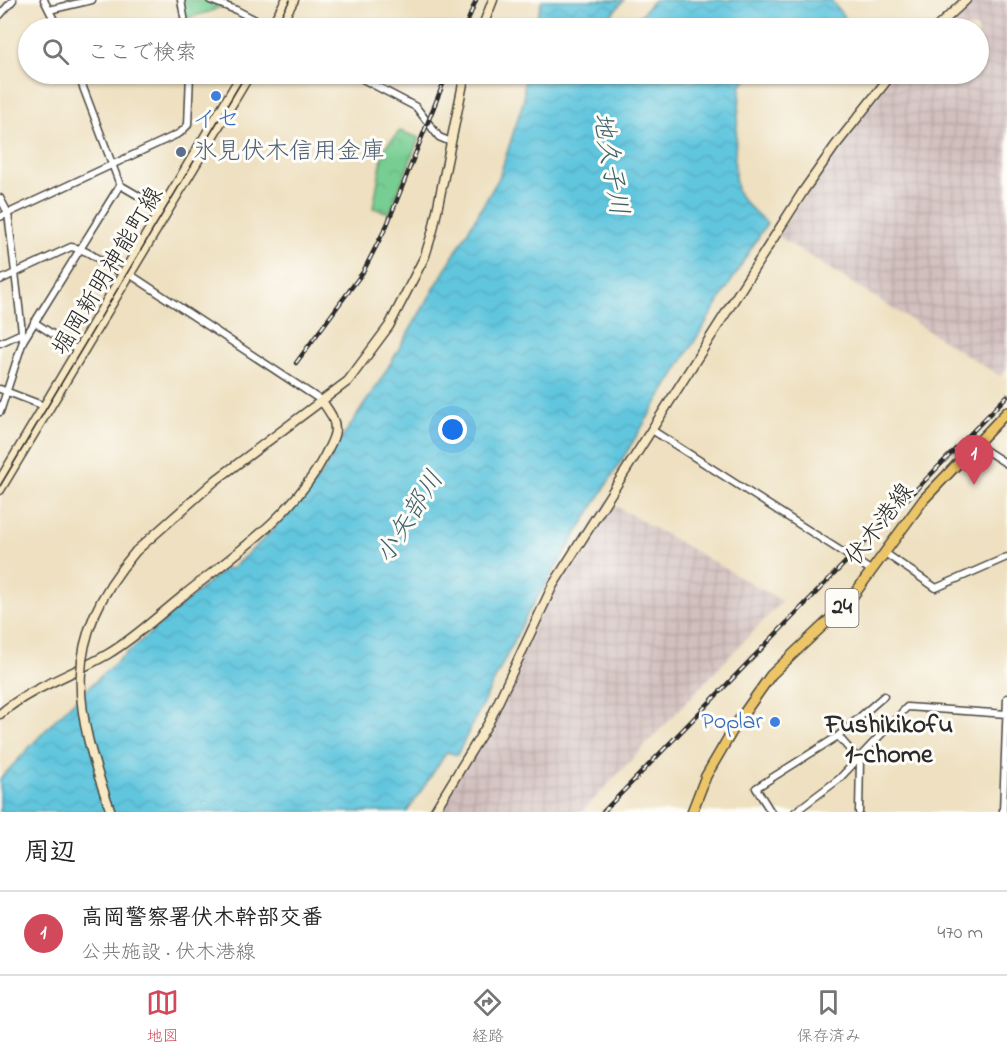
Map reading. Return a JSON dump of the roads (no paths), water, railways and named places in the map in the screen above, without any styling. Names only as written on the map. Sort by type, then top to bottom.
[{"type":"main road","name":"伏木港線","points":[[692,812],[706,776],[737,723],[771,675],[850,600],[926,497],[1007,413]]},
{"type":"street","points":[[0,15],[13,0]]},
{"type":"street","points":[[44,0],[53,18]]},
{"type":"street","points":[[49,10],[92,0]]},
{"type":"street","points":[[181,0],[184,18]]},
{"type":"street","points":[[210,0],[251,18]]},
{"type":"street","points":[[276,18],[286,0]]},
{"type":"street","points":[[284,18],[294,0]]},
{"type":"street","points":[[486,18],[493,0]]},
{"type":"street","points":[[947,18],[966,0]]},
{"type":"street","points":[[82,84],[120,184],[165,211]]},
{"type":"street","points":[[0,217],[180,133],[188,125],[190,84]]},
{"type":"street","name":"堀岡新明神能町線","points":[[0,490],[237,84]]},
{"type":"street","name":"堀岡新明神能町線","points":[[165,211],[244,84]]},
{"type":"street","points":[[372,84],[416,107],[439,137],[451,142]]},
{"type":"street","points":[[111,812],[94,766],[80,704],[80,660],[91,621],[107,591],[136,552],[216,480],[268,438],[348,381],[389,326],[412,284],[433,231],[463,84]]},
{"type":"street","points":[[434,812],[489,722],[553,585],[804,190],[884,84]]},
{"type":"street","points":[[0,412],[3,390],[23,341],[120,184]]},
{"type":"street","points":[[0,198],[8,213],[23,341]]},
{"type":"street","points":[[0,280],[71,247],[80,249],[127,275],[322,401],[334,423],[335,430],[315,475],[259,536],[124,644],[95,661],[38,688],[0,714]]},
{"type":"street","points":[[34,322],[80,352]]},
{"type":"street","points":[[0,344],[22,333]]},
{"type":"street","points":[[3,390],[47,407]]},
{"type":"street","name":"堀岡新明神能町線","points":[[0,480],[47,407]]},
{"type":"street","points":[[652,430],[872,571]]},
{"type":"street","points":[[976,444],[1007,464]]},
{"type":"street","points":[[885,553],[936,588],[1007,557]]},
{"type":"street","points":[[771,812],[756,788],[838,736],[884,696]]},
{"type":"street","points":[[1003,812],[1007,698]]},
{"type":"street","points":[[795,812],[860,760],[907,707],[1006,714]]},
{"type":"street","points":[[838,736],[860,760],[859,812]]},
{"type":"water","points":[[542,0],[624,0],[609,18],[537,18]]},
{"type":"water","points":[[654,0],[831,0],[845,18],[638,18]]},
{"type":"water","points":[[524,84],[741,84],[735,159],[737,187],[740,196],[749,207],[767,223],[528,613],[457,755],[447,752],[407,812],[0,812],[0,779],[55,720],[106,671],[224,569],[231,569],[268,535],[323,473],[334,450],[383,376],[499,178],[524,99]]},
{"type":"tram line","points":[[280,18],[290,0]]},
{"type":"tram line","points":[[0,486],[240,84]]},
{"type":"railway","points":[[469,18],[476,0]]},
{"type":"railway","points":[[296,363],[363,272],[387,225],[443,84]]},
{"type":"railway","points":[[603,812],[1007,396]]},
{"type":"place","name":"イセ","points":[[216,96]]},
{"type":"place","name":"氷見伏木信用金庫","points":[[181,152]]},
{"type":"place","name":"高岡警察署伏木幹部交番","points":[[974,485]]},
{"type":"place","name":"Poplar","points":[[775,722]]},
{"type":"district","name":"Fushikikofu 1-chome","points":[[889,741]]},
{"type":"water label","name":"地久子川","points":[[609,164]]},
{"type":"water label","name":"小矢部川","points":[[411,518]]}]
